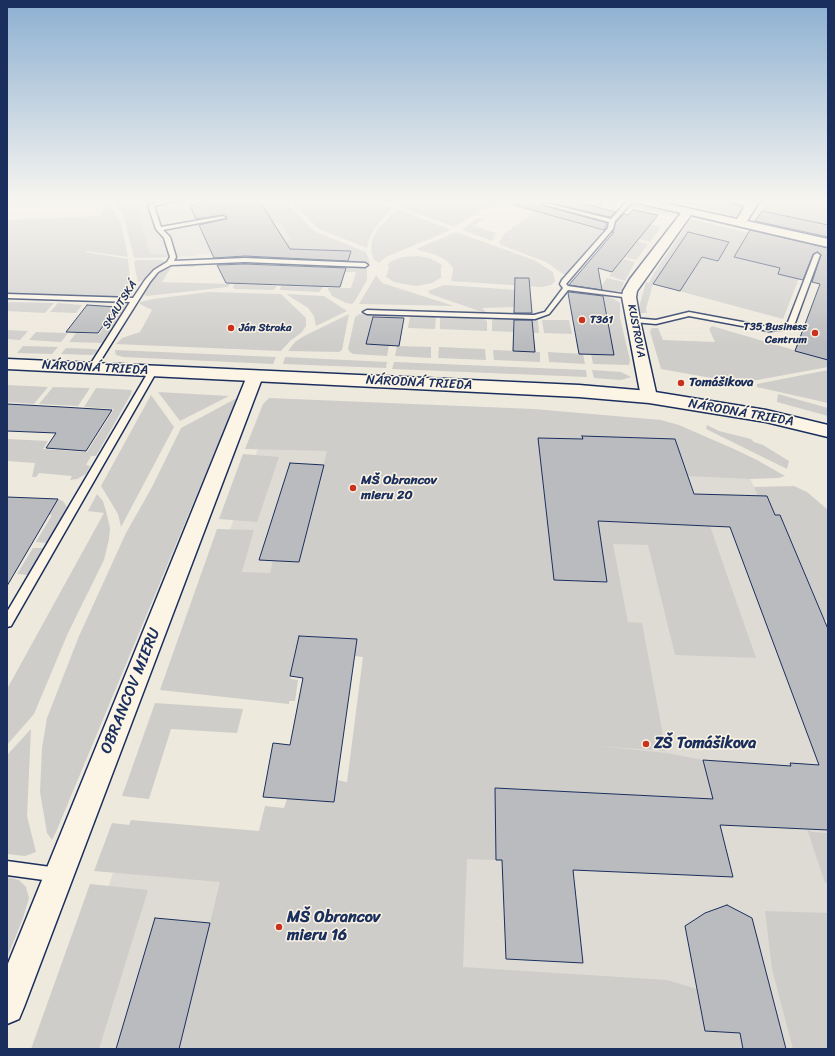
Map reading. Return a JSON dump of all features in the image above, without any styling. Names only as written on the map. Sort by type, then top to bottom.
[{"type":"street","name":"KUSTROVA","points":[[649,397],[629,297],[635,282],[660,248]]},
{"type":"street","name":"NÁRODNÁ TRIEDA","points":[[7,364],[555,389],[649,397],[766,416],[828,431]]},
{"type":"street","name":"OBRANCOV MIERU","points":[[7,1007],[255,376]]},
{"type":"lane","points":[[170,248],[173,257],[170,263]]},
{"type":"lane","points":[[566,288],[563,283],[593,248]]},
{"type":"lane","points":[[633,320],[656,322],[690,314],[769,329],[786,327],[791,323],[818,256]]},
{"type":"lane","name":"SKAUTSKÁ","points":[[92,368],[151,275],[170,263],[244,260],[365,265]]},
{"type":"lane","points":[[566,288],[629,297]]},
{"type":"lane","points":[[366,312],[535,317],[547,313],[566,288]]},
{"type":"lane","points":[[7,296],[136,300]]},
{"type":"lane","points":[[7,622],[153,371]]},
{"type":"lane","points":[[7,868],[58,875]]},
{"type":"shaded area","points":[[7,248],[126,248],[128,257],[85,252],[128,259],[132,298],[7,293]]},
{"type":"shaded area","points":[[132,248],[148,248],[150,254],[168,255],[167,257],[134,258]]},
{"type":"shaded area","points":[[145,248],[241,248],[193,256],[148,258]]},
{"type":"shaded area","points":[[357,248],[366,252],[370,263],[347,263],[350,251],[284,249]]},
{"type":"shaded area","points":[[371,248],[407,248],[386,257],[379,263],[374,260]]},
{"type":"shaded area","points":[[501,248],[534,260],[553,272],[555,281],[551,285],[542,287],[451,281],[453,268],[447,261],[436,255],[416,249]]},
{"type":"shaded area","points":[[510,248],[588,248],[566,274],[563,274],[546,262]]},
{"type":"shaded area","points":[[631,248],[645,248],[636,260],[624,257]]},
{"type":"shaded area","points":[[671,248],[811,248],[783,319],[653,284],[646,309],[647,313],[640,313],[639,307],[646,282],[649,283]]},
{"type":"shaded area","points":[[419,256],[429,258],[443,266],[441,267],[442,277],[432,283],[416,286],[394,282],[385,276],[387,275],[389,266],[387,265],[391,261],[403,257]]},
{"type":"shaded area","points":[[623,259],[635,262],[625,281],[609,276]]},
{"type":"shaded area","points":[[135,260],[162,260],[165,262],[138,282],[134,264]]},
{"type":"shaded area","points":[[196,263],[194,267],[172,266],[162,282],[230,284],[228,287],[147,296],[144,295],[151,281],[164,269],[176,264]]},
{"type":"shaded area","points":[[335,265],[365,266],[367,269],[367,280],[352,304],[346,303],[332,296],[328,288],[351,288],[356,272],[334,272]]},
{"type":"shaded area","points":[[376,275],[382,283],[454,306],[359,304]]},
{"type":"shaded area","points":[[607,278],[624,282],[621,291],[599,290],[571,281],[572,280],[600,288]]},
{"type":"shaded area","points":[[234,284],[277,286],[273,290],[235,289],[233,288]]},
{"type":"shaded area","points":[[444,285],[530,291],[514,290],[514,307],[482,308],[488,314],[430,294],[428,291]]},
{"type":"shaded area","points":[[281,286],[323,287],[319,292],[280,290]]},
{"type":"shaded area","points":[[208,292],[281,294],[306,318],[306,326],[301,333],[290,341],[281,351],[116,344],[122,338],[140,332],[152,310],[140,304],[140,302]]},
{"type":"shaded area","points":[[286,294],[324,296],[347,311],[316,326],[314,316],[308,308]]},
{"type":"shaded area","points":[[603,295],[620,303],[620,318],[630,360],[629,365],[593,364],[591,354],[614,355],[608,327],[610,326]]},
{"type":"shaded area","points":[[9,302],[54,303],[45,313],[7,311],[7,305]]},
{"type":"shaded area","points":[[58,303],[82,305],[76,313],[50,312]]},
{"type":"shaded area","points":[[116,303],[123,303],[128,306],[105,343],[69,342],[76,333],[99,334],[118,307],[114,306]]},
{"type":"shaded area","points":[[349,314],[342,350],[339,352],[288,351],[295,342],[304,336]]},
{"type":"shaded area","points":[[359,314],[404,318],[373,317],[367,344],[389,345],[387,356],[353,354],[348,349],[355,317]]},
{"type":"shaded area","points":[[410,316],[436,317],[435,329],[408,328]]},
{"type":"shaded area","points":[[440,317],[484,319],[487,321],[487,331],[440,329]]},
{"type":"shaded area","points":[[494,319],[538,320],[539,333],[492,331],[492,321]]},
{"type":"shaded area","points":[[542,320],[569,320],[572,334],[544,333]]},
{"type":"shaded area","points":[[712,326],[828,360],[828,367],[752,381],[751,385],[661,369],[650,331],[652,328],[658,328],[663,340],[715,342],[709,329]]},
{"type":"shaded area","points":[[7,330],[28,331],[20,340],[7,339]]},
{"type":"shaded area","points":[[36,332],[68,333],[61,342],[29,340]]},
{"type":"shaded area","points":[[23,346],[58,347],[52,354],[17,353]]},
{"type":"shaded area","points":[[397,346],[431,347],[431,358],[395,356]]},
{"type":"shaded area","points":[[439,347],[485,349],[486,360],[438,358]]},
{"type":"shaded area","points":[[66,348],[98,350],[92,355],[61,354]]},
{"type":"shaded area","points":[[115,350],[276,357],[273,364],[123,357],[116,355]]},
{"type":"shaded area","points":[[493,350],[540,352],[540,362],[494,360]]},
{"type":"shaded area","points":[[548,352],[583,354],[585,364],[549,362]]},
{"type":"shaded area","points":[[285,357],[387,362],[386,368],[283,364]]},
{"type":"shaded area","points":[[394,362],[586,370],[587,377],[392,369]]},
{"type":"shaded area","points":[[592,370],[621,372],[631,377],[621,380],[594,378]]},
{"type":"shaded area","points":[[828,370],[828,403],[757,387],[757,384]]},
{"type":"shaded area","points":[[7,385],[48,387],[34,404],[7,402]]},
{"type":"shaded area","points":[[53,387],[90,388],[78,406],[39,404]]},
{"type":"shaded area","points":[[96,388],[132,390],[96,456],[91,456],[86,465],[90,466],[86,474],[77,479],[70,480],[72,476],[39,473],[36,477],[32,477],[35,463],[7,461],[7,439],[48,441],[43,449],[87,452],[114,409],[84,407]]},
{"type":"shaded area","points":[[158,392],[229,396],[180,421]]},
{"type":"shaded area","points":[[778,394],[828,408],[828,416],[777,402]]},
{"type":"shaded area","points":[[151,395],[174,427],[121,527],[118,514],[101,486]]},
{"type":"shaded area","points":[[237,398],[52,840],[47,833],[40,792],[42,748],[47,718],[79,636],[126,533],[152,487],[181,428]]},
{"type":"shaded area","points":[[269,398],[534,409],[661,420],[679,425],[734,449],[785,476],[778,478],[750,479],[688,476],[675,439],[582,436],[583,439],[538,438],[554,580],[607,582],[598,521],[710,526],[756,658],[675,655],[648,545],[613,544],[628,622],[642,623],[666,751],[598,746],[667,753],[703,760],[713,799],[495,788],[496,860],[467,859],[463,967],[667,980],[697,989],[740,1033],[743,1049],[179,1049],[220,882],[94,871],[112,823],[129,825],[131,820],[259,831],[265,806],[284,808],[287,799],[337,780],[347,782],[363,657],[354,656],[357,639],[299,636],[290,676],[291,679],[298,680],[295,701],[289,701],[289,704],[160,690],[217,529],[254,530],[242,572],[270,573],[273,560],[299,561],[327,451],[245,449],[263,404]]},
{"type":"shaded area","name":"ZŠ Tomášikova","points":[[269,416],[687,439],[741,460],[758,495],[767,496],[775,515],[780,515],[828,629],[828,1049],[52,1049],[113,873],[467,859],[461,611],[208,594]]},
{"type":"shaded area","points":[[707,425],[719,431],[751,439],[754,442],[763,445],[789,461],[787,469],[706,429]]},
{"type":"shaded area","points":[[243,454],[279,457],[257,522],[219,519]]},
{"type":"shaded area","points":[[794,486],[807,492],[828,510],[828,620],[824,620],[780,516],[775,515],[767,496],[758,496],[754,487]]},
{"type":"shaded area","points":[[97,494],[103,501],[110,528],[104,560],[68,633],[34,714],[7,745],[7,689],[104,513],[88,511]]},
{"type":"shaded area","points":[[58,499],[63,501],[67,507],[47,543],[36,542],[52,515],[49,515]]},
{"type":"shaded area","points":[[33,548],[43,548],[28,575],[17,574]]},
{"type":"shaded area","points":[[155,703],[243,709],[237,733],[171,729],[149,799],[122,796]]},
{"type":"shaded area","points":[[31,729],[27,816],[36,852],[25,856],[7,854],[7,755]]},
{"type":"shaded area","points":[[807,829],[812,832],[828,833],[828,883],[825,883]]},
{"type":"shaded area","points":[[7,877],[19,880],[26,887],[29,898],[23,918],[7,958]]},
{"type":"shaded area","points":[[90,884],[148,890],[99,1049],[31,1049]]},
{"type":"shaded area","points":[[765,911],[828,913],[828,1049],[793,1049],[772,969]]},
{"type":"building","points":[[210,248],[290,248],[351,251],[348,261],[245,256],[214,258]]},
{"type":"building","points":[[600,248],[631,248],[612,272],[598,268],[602,290],[569,285]]},
{"type":"building","points":[[677,248],[725,248],[718,261],[702,257],[680,291],[653,284]]},
{"type":"building","points":[[739,248],[828,248],[828,360],[795,351],[820,284],[812,282],[821,255],[818,252],[813,254],[803,280],[778,274],[780,268],[734,257]]},
{"type":"building","points":[[245,264],[346,268],[340,287],[226,283],[217,265]]},
{"type":"building","points":[[515,278],[529,278],[532,313],[514,313]]},
{"type":"building","points":[[569,292],[603,296],[614,355],[579,354]]},
{"type":"building","points":[[87,305],[117,307],[98,333],[66,332]]},
{"type":"building","points":[[373,317],[404,318],[399,346],[366,344]]},
{"type":"building","points":[[514,320],[532,320],[535,352],[513,351]]},
{"type":"building","points":[[7,404],[112,410],[86,451],[46,448],[56,433],[7,431]]},
{"type":"building","points":[[582,436],[675,439],[694,494],[767,496],[775,515],[780,515],[828,629],[828,830],[720,825],[733,877],[573,870],[583,963],[506,959],[502,860],[496,860],[495,788],[713,799],[703,760],[791,766],[790,763],[819,765],[730,527],[598,521],[607,582],[554,580],[538,438],[583,439]]},
{"type":"building","points":[[290,463],[324,465],[299,562],[259,560]]},
{"type":"building","points":[[7,497],[58,499],[7,586]]},
{"type":"building","points":[[299,636],[357,639],[334,802],[263,797],[273,743],[290,745],[303,678],[290,676]]},
{"type":"building","points":[[727,905],[752,918],[786,1049],[743,1049],[740,1033],[705,1031],[685,926],[705,913]]},
{"type":"building","points":[[155,918],[210,923],[179,1049],[116,1049]]},
{"type":"place","name":"T361","points":[[582,320]]},
{"type":"place","name":"Ján Straka","points":[[231,328]]},
{"type":"place","name":"T35 Business Centrum","points":[[815,333]]},
{"type":"place","name":"Tomášikova","points":[[681,383]]},
{"type":"place","name":"MŠ Obrancov mieru 20","points":[[353,488]]},
{"type":"place","name":"ZŠ Tomášikova","points":[[646,744]]},
{"type":"place","name":"MŠ Obrancov mieru 16","points":[[279,927]]}]
